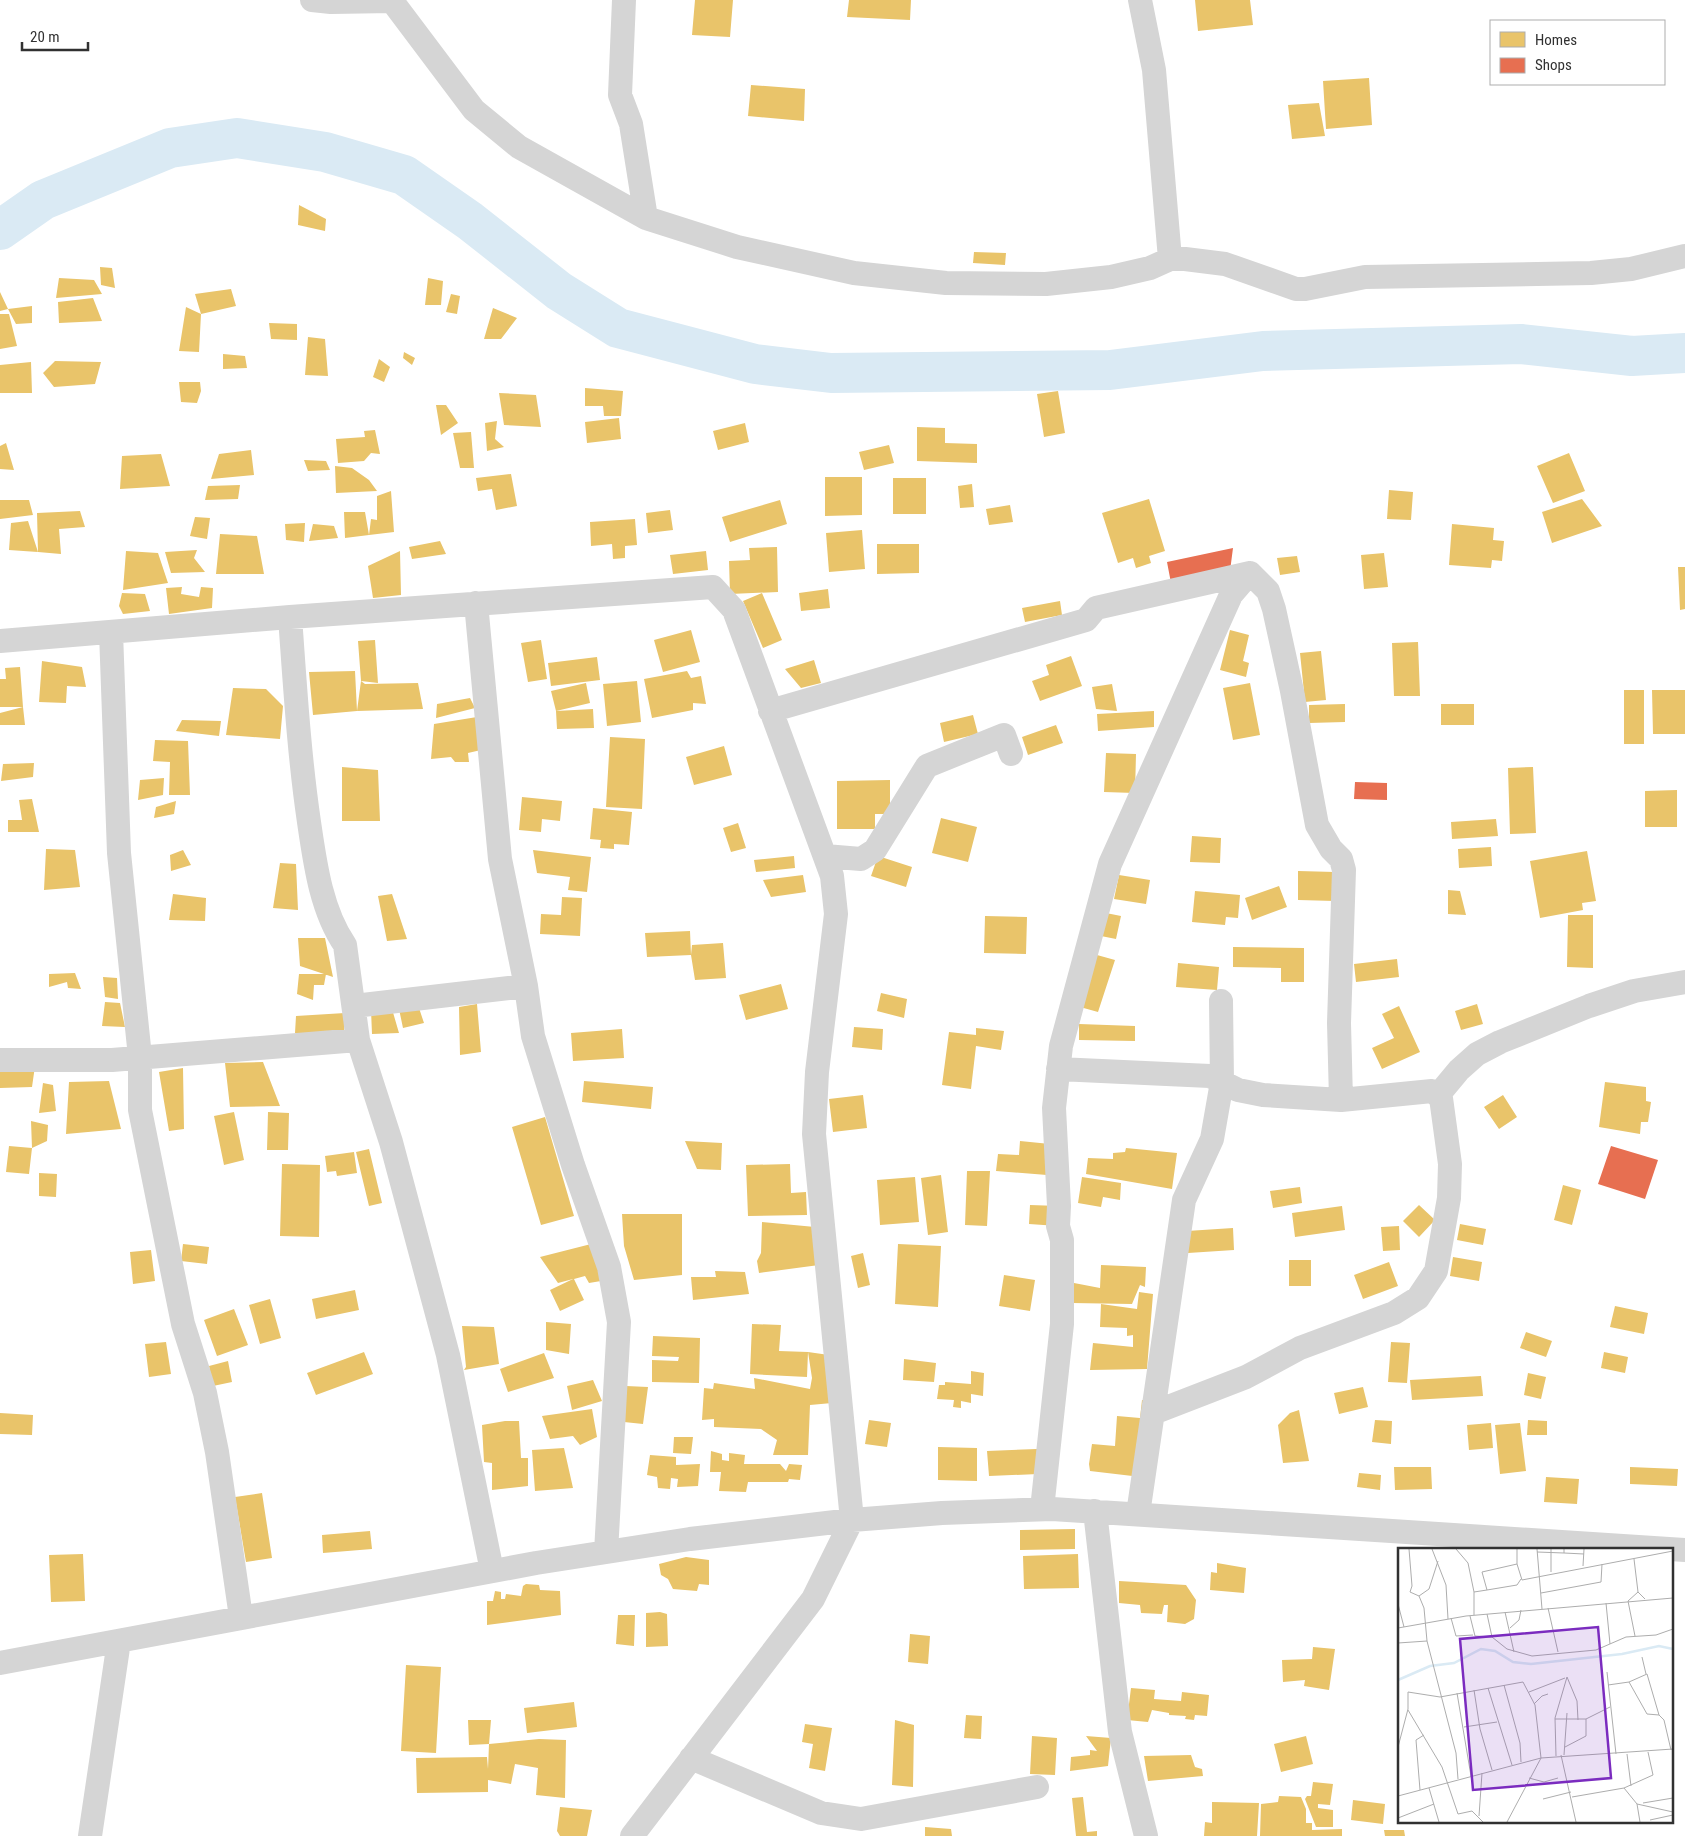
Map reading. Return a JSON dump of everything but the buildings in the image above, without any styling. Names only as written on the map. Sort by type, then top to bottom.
[{"type":"street","points":[[312,0],[332,2],[392,0],[474,110],[519,147],[646,218],[737,247],[854,273],[946,283],[1046,284],[1111,277],[1150,268],[1170,259],[1185,258],[1225,264],[1296,289],[1305,289],[1365,277],[1592,273],[1631,269],[1685,256]]},
{"type":"street","points":[[624,0],[620,95],[631,124],[646,218]]},
{"type":"street","points":[[1140,0],[1154,70],[1170,259]]},
{"type":"street","points":[[770,711],[1086,620],[1096,608],[1250,573]]},
{"type":"street","points":[[1042,1509],[1062,1324],[1062,1240],[1058,1226],[1059,1206],[1056,1180],[1054,1108],[1060,1046],[1110,864],[1231,595],[1250,573]]},
{"type":"street","points":[[1250,573],[1268,591],[1274,609],[1292,691],[1317,825],[1332,849],[1341,859],[1344,870],[1339,1023],[1341,1100]]},
{"type":"street","points":[[0,642],[290,617],[713,587],[734,610],[832,876],[836,914],[817,1072],[814,1134],[852,1520],[812,1599],[632,1836]]},
{"type":"street","points":[[476,603],[500,859],[526,986],[533,1036],[573,1165],[609,1267],[619,1322],[606,1552]]},
{"type":"street","points":[[290,617],[301,769],[322,892],[338,935],[345,945],[358,1040],[391,1142],[448,1355],[492,1572]]},
{"type":"street","points":[[111,632],[119,853],[140,1057],[140,1110],[183,1324],[207,1401],[217,1452],[241,1618]]},
{"type":"street","points":[[825,856],[861,859],[875,850],[927,766],[1004,735],[1011,754]]},
{"type":"street","points":[[1439,1094],[1459,1070],[1477,1054],[1500,1042],[1589,1006],[1634,991],[1685,982]]},
{"type":"street","points":[[354,1006],[526,986]]},
{"type":"street","points":[[1138,1514],[1184,1200],[1212,1139],[1222,1082],[1221,1001]]},
{"type":"street","points":[[0,1060],[112,1060],[358,1040]]},
{"type":"street","points":[[1058,1069],[1210,1076],[1238,1090],[1263,1095],[1341,1100],[1432,1091],[1439,1094],[1441,1098],[1450,1164],[1449,1198],[1436,1271],[1418,1298],[1394,1313],[1300,1348],[1246,1377],[1154,1413]]},
{"type":"street","points":[[0,1663],[606,1552],[690,1539],[852,1520],[987,1510],[1042,1509],[1138,1514],[1655,1548]]},
{"type":"street","points":[[1095,1512],[1120,1732],[1146,1836]]},
{"type":"street","points":[[1672,1549],[1685,1550]]},
{"type":"street","points":[[90,1836],[119,1641]]},
{"type":"street","points":[[691,1758],[821,1813],[861,1820],[1037,1787]]},
{"type":"waterway","points":[[0,230],[43,200],[170,148],[237,138],[325,152],[404,175],[470,221],[559,291],[618,328],[755,364],[831,373],[1110,370],[1263,351],[1521,344],[1632,356],[1685,353]]}]
